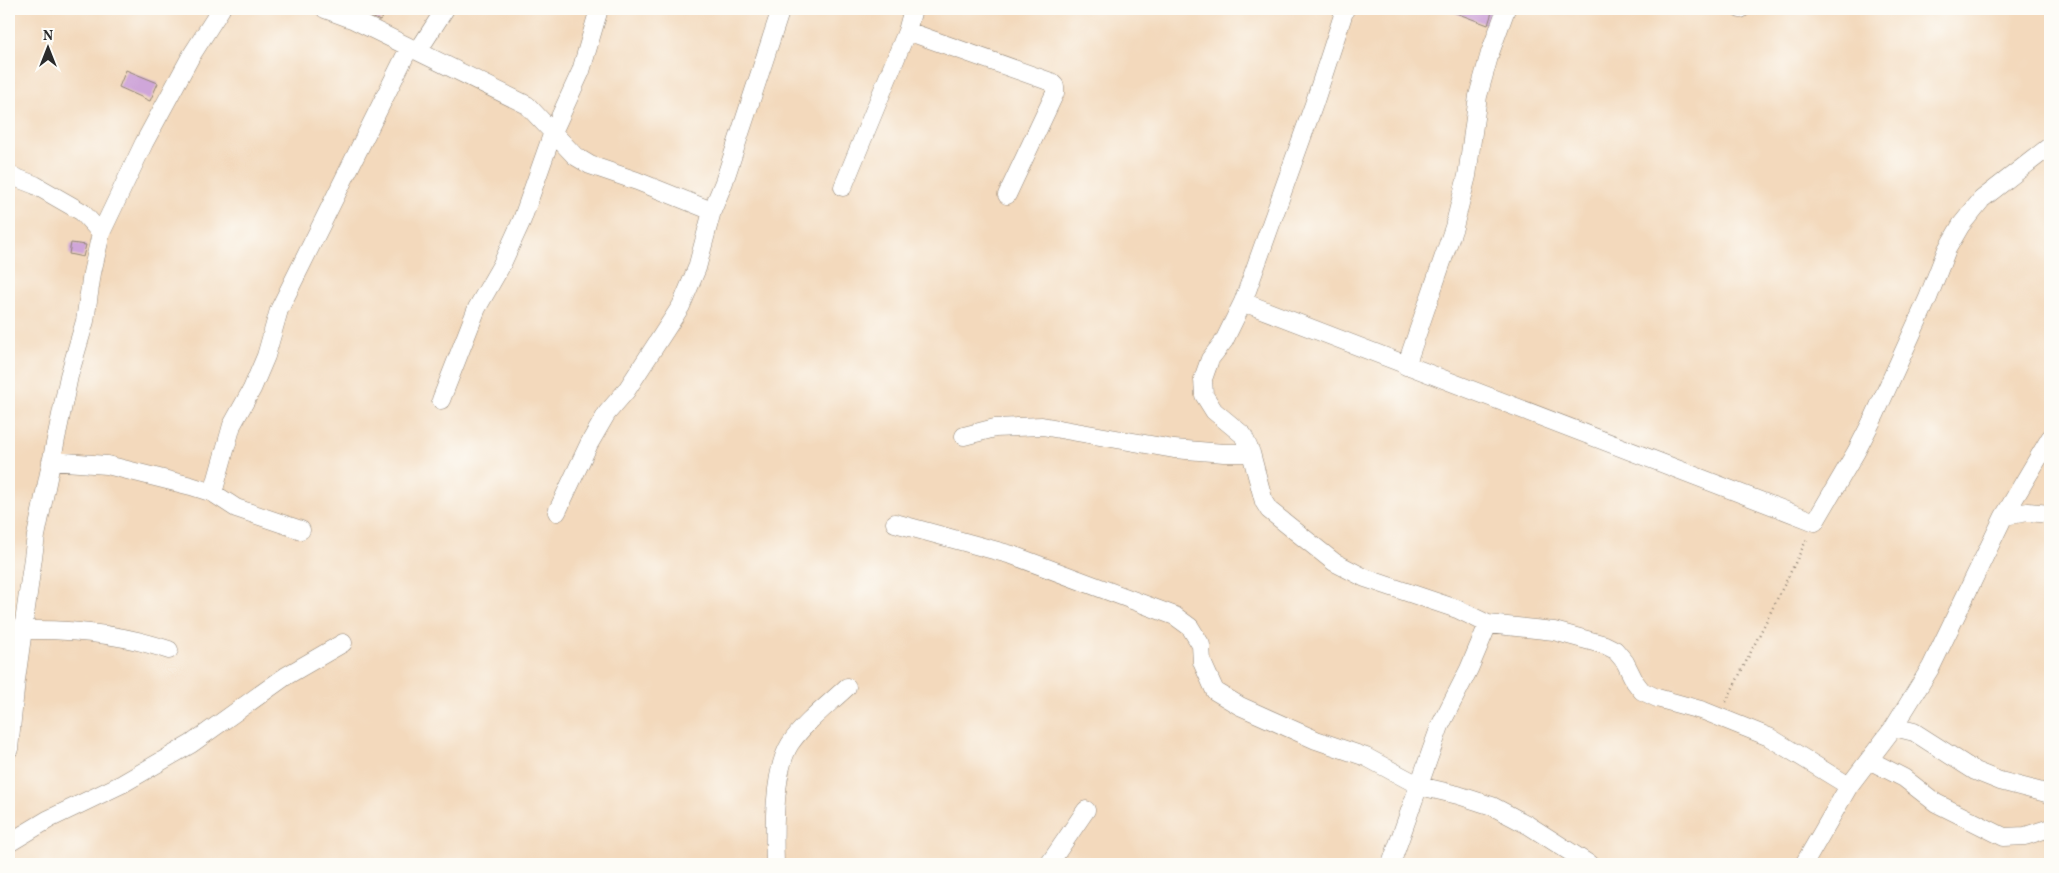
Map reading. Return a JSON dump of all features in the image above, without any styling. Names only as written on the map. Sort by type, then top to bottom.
[{"type":"street","points":[[9,749],[16,680],[36,536],[69,376],[85,321],[92,273],[101,233],[144,143],[191,56],[221,9]]},
{"type":"street","points":[[325,9],[352,19],[527,105],[576,156],[590,165],[637,181],[712,211]]},
{"type":"street","points":[[214,493],[232,425],[252,389],[266,356],[279,310],[414,49],[445,9]]},
{"type":"street","points":[[441,400],[477,308],[501,266],[522,220],[553,132],[581,72],[599,9]]},
{"type":"street","points":[[557,512],[589,444],[607,413],[626,392],[681,306],[697,268],[712,211],[724,182],[781,9]]},
{"type":"street","points":[[843,187],[907,31],[914,9]]},
{"type":"street","points":[[1345,9],[1314,104],[1243,302],[1224,341],[1210,359],[1203,379],[1204,395],[1214,411],[1243,435],[1251,453],[1264,502],[1269,510],[1334,562],[1365,578],[1457,609],[1488,624],[1554,631],[1605,645],[1615,650],[1642,691],[1657,698],[1719,717],[1769,737],[1849,786]]},
{"type":"street","points":[[1406,366],[1454,228],[1467,176],[1478,96],[1490,52],[1506,9]]},
{"type":"street","points":[[907,31],[1052,82],[1055,86],[1055,93],[1008,195]]},
{"type":"street","points":[[1243,302],[1815,522],[1856,452],[1875,415],[1928,298],[1947,249],[1961,225],[1982,199],[2050,146]]},
{"type":"street","points":[[9,175],[35,185],[82,212],[101,233]]},
{"type":"street","points":[[82,212],[114,208]]},
{"type":"street","points":[[964,436],[995,428],[1042,426],[1174,449],[1251,453]]},
{"type":"street","points":[[1804,864],[1849,786],[1894,727],[1931,667],[2004,516],[2050,438]]},
{"type":"street","points":[[52,461],[106,465],[191,486],[214,493],[236,508],[301,530]]},
{"type":"street","points":[[2004,516],[2028,512],[2050,514]]},
{"type":"street","points":[[895,524],[1012,555],[1175,616],[1190,628],[1201,645],[1202,662],[1215,691],[1240,706],[1316,740],[1366,757],[1420,786],[1458,794],[1492,806],[1528,825],[1589,864]]},
{"type":"street","points":[[1391,864],[1440,726],[1469,669],[1488,624]]},
{"type":"street","points":[[23,630],[55,629],[80,631],[148,643],[170,650]]},
{"type":"street","points":[[9,842],[49,819],[122,784],[191,744],[286,676],[343,643]]},
{"type":"street","points":[[775,864],[774,820],[780,775],[790,745],[806,725],[847,687]]},
{"type":"street","points":[[1894,727],[1914,732],[1975,770],[2000,781],[2050,794]]},
{"type":"street","points":[[1869,760],[1904,778],[1936,803],[2004,837],[2025,836],[2050,828]]},
{"type":"street","points":[[1049,864],[1086,810]]},
{"type":"path","points":[[1719,717],[1815,522]]},
{"type":"building","points":[[355,9],[386,9],[380,21]]},
{"type":"building","points":[[1448,9],[1493,9],[1488,25]]},
{"type":"building","points":[[126,70],[158,83],[150,101],[119,87]]},
{"type":"building","points":[[71,243],[86,245],[83,257],[69,254]]}]
